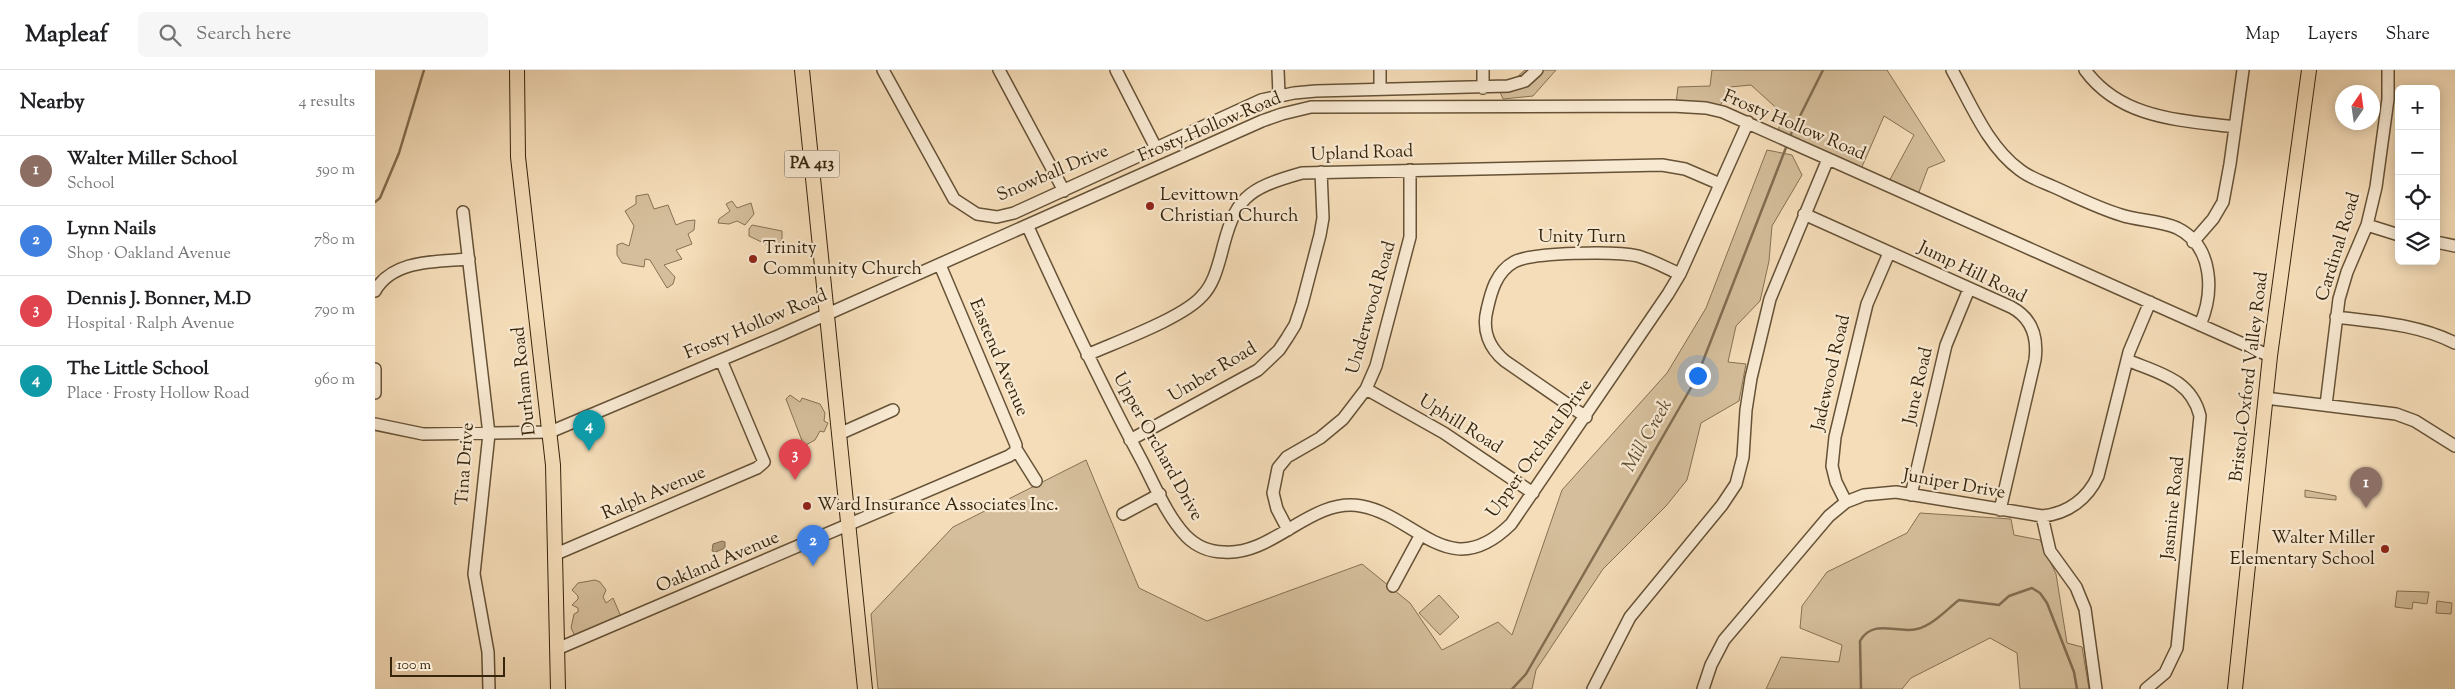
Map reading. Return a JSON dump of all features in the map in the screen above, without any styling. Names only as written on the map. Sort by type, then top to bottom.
[{"type":"main road","name":"Durham Road","points":[[517,70],[518,157],[550,432],[554,483],[558,689]]},
{"type":"main road","name":"PA 413","points":[[802,70],[865,689]]},
{"type":"main road","name":"Bristol-Oxford Valley Road","points":[[2235,689],[2270,356],[2309,70]]},
{"type":"street","name":"Snowball Drive","points":[[883,70],[949,193],[959,204],[977,214],[997,217],[1014,213],[1245,107],[1279,95],[1316,91],[1515,86],[1525,81],[1537,70]]},
{"type":"street","points":[[999,70],[1064,191]]},
{"type":"street","points":[[1115,70],[1156,148]]},
{"type":"street","points":[[1278,70],[1279,95]]},
{"type":"street","points":[[1380,70],[1381,89]]},
{"type":"street","points":[[1483,70],[1483,88]]},
{"type":"street","points":[[1952,70],[1988,134],[1999,150],[2020,171],[2101,209],[2177,228],[2193,242],[2203,256],[2210,281],[2208,304],[2200,325]]},
{"type":"street","points":[[2085,70],[2102,90],[2128,107],[2141,112],[2235,128]]},
{"type":"street","points":[[2193,242],[2213,219],[2223,202],[2243,70]]},
{"type":"street","name":"Cardinal Road","points":[[2326,405],[2336,317],[2347,272],[2367,225],[2376,186],[2388,99],[2387,70]]},
{"type":"street","name":"Frosty Hollow Road","points":[[375,424],[423,434],[550,432],[1028,227],[1262,121],[1295,110],[1311,107],[1672,106],[1706,108],[1748,122],[2270,356]]},
{"type":"street","name":"Upper Orchard Drive","points":[[1028,227],[1087,355],[1130,440],[1186,536],[1201,547],[1214,551],[1231,552],[1249,549],[1330,509],[1351,505],[1375,510],[1420,536],[1454,548],[1485,543],[1501,534],[1511,524],[1533,494],[1680,274],[1748,122]]},
{"type":"street","points":[[1593,689],[1630,617],[1722,505],[1736,484],[1743,457],[1751,378],[1770,299],[1828,159]]},
{"type":"street","name":"Upland Road","points":[[1087,355],[1175,316],[1202,297],[1213,280],[1231,218],[1247,197],[1288,177],[1302,173],[1662,165],[1685,169],[1720,184]]},
{"type":"street","name":"Underwood Road","points":[[1287,530],[1277,508],[1273,493],[1278,468],[1287,457],[1335,427],[1353,408],[1367,389],[1376,366],[1410,237],[1410,170]]},
{"type":"street","name":"Umber Road","points":[[1130,440],[1258,370],[1283,344],[1295,325],[1320,235],[1323,218],[1321,172]]},
{"type":"street","name":"Tina Drive","points":[[463,212],[489,434],[474,574],[488,652],[489,689]]},
{"type":"street","name":"Jump Hill Road","points":[[1804,214],[2018,311],[2028,321],[2036,340],[2035,360],[2000,510]]},
{"type":"street","points":[[2367,225],[2395,234]]},
{"type":"street","points":[[2440,243],[2455,246]]},
{"type":"street","name":"Jadewood Road","points":[[1846,502],[1832,466],[1835,437],[1867,304],[1889,253]]},
{"type":"street","name":"Unity Turn","points":[[1586,417],[1505,361],[1494,350],[1486,334],[1485,322],[1496,281],[1508,266],[1532,255],[1629,254],[1649,260],[1680,274]]},
{"type":"street","points":[[375,291],[384,279],[400,268],[469,259]]},
{"type":"street","name":"Eastend Avenue","points":[[940,265],[1016,449],[1036,481]]},
{"type":"street","name":"June Road","points":[[1911,495],[1946,345],[1969,289]]},
{"type":"street","name":"Juniper Drive","points":[[1703,689],[1719,649],[1734,627],[1829,516],[1846,502],[1876,492],[1911,495],[2043,516],[2062,511],[2086,496],[2094,484],[2103,457],[2127,360],[2150,302]]},
{"type":"street","points":[[2336,317],[2412,328],[2443,337],[2455,343]]},
{"type":"street","name":"Ralph Avenue","points":[[556,554],[749,472],[764,462],[721,360]]},
{"type":"street","name":"Jasmine Road","points":[[2127,360],[2180,384],[2193,397],[2200,416],[2177,648],[2165,673],[2146,689]]},
{"type":"street","points":[[375,369],[375,392]]},
{"type":"street","name":"Uphill Road","points":[[1367,389],[1445,433],[1533,494]]},
{"type":"street","points":[[2265,398],[2402,416],[2415,421],[2455,446]]},
{"type":"street","points":[[839,434],[893,410]]},
{"type":"street","name":"Oakland Avenue","points":[[557,649],[1003,459],[1016,449]]},
{"type":"street","points":[[1123,514],[1160,494]]},
{"type":"street","points":[[2043,516],[2050,551],[2075,588],[2085,609],[2096,689]]},
{"type":"street","points":[[1393,586],[1420,536]]},
{"type":"shaded area","points":[[1525,70],[1556,70],[1533,96],[1503,99],[1500,92]]},
{"type":"shaded area","points":[[1712,70],[1887,70],[1945,161],[1928,168],[1919,192],[1887,185],[1914,135],[1884,116],[1861,169],[1778,131],[1783,114],[1751,85],[1730,87],[1719,108],[1676,103],[1678,87],[1710,86]]},
{"type":"shaded area","points":[[1767,150],[1792,155],[1802,175],[1772,226],[1769,261],[1760,301],[1736,326],[1728,362],[1746,364],[1739,401],[1701,423],[1687,480],[1666,506],[1603,569],[1536,670],[1532,689],[878,689],[871,614],[953,527],[1086,460],[1139,588],[1207,621],[1362,564],[1410,603],[1442,650],[1498,622],[1512,635],[1562,490],[1667,373],[1706,308]]},
{"type":"shaded area","points":[[648,194],[654,209],[668,205],[676,225],[695,220],[694,230],[688,234],[692,244],[676,250],[682,259],[664,265],[675,277],[673,284],[667,288],[650,260],[645,259],[644,267],[622,263],[617,255],[617,245],[622,243],[629,246],[634,226],[625,211],[636,204],[636,196]]},
{"type":"shaded area","points":[[732,201],[737,208],[751,203],[754,214],[745,225],[737,221],[729,224],[718,223],[719,219],[730,211],[726,204]]},
{"type":"shaded area","points":[[752,225],[782,231],[782,239],[776,249],[749,236],[749,229]]},
{"type":"shaded area","points":[[790,395],[800,402],[802,398],[820,404],[825,413],[824,421],[828,423],[824,432],[820,431],[815,440],[804,446],[786,399]]},
{"type":"shaded area","points":[[2305,490],[2336,496],[2336,500],[2305,497]]},
{"type":"shaded area","points":[[1920,513],[2011,519],[2014,535],[2040,540],[2056,574],[2067,643],[2082,647],[2089,689],[2020,689],[2017,653],[1990,638],[1911,678],[1902,689],[1766,689],[1781,657],[1839,662],[1842,645],[1800,628],[1802,606],[1827,572],[1907,533]]},
{"type":"shaded area","points":[[725,542],[725,548],[716,552],[712,551],[713,544]]},
{"type":"shaded area","points":[[595,580],[600,582],[606,590],[603,597],[606,603],[613,598],[622,619],[589,629],[586,633],[576,638],[571,628],[574,614],[578,612],[578,608],[572,605],[578,599],[578,596],[572,590],[578,583]]},
{"type":"shaded area","points":[[2397,591],[2429,592],[2427,604],[2413,602],[2412,609],[2395,607]]},
{"type":"shaded area","points":[[1439,595],[1459,617],[1440,635],[1419,613]]},
{"type":"shaded area","points":[[2437,601],[2452,603],[2451,614],[2436,613]]},
{"type":"waterway","points":[[375,202],[380,198],[399,153],[424,70]]},
{"type":"waterway","name":"Mill Creek","points":[[1789,138],[1823,70]]},
{"type":"waterway","name":"Mill Creek","points":[[1512,689],[1526,674],[1696,379],[1787,145]]},
{"type":"waterway","name":"Mill Creek","points":[[1861,689],[1860,641],[1865,634],[1878,628],[1917,629],[1934,621],[1959,600],[1999,605],[2009,596],[2032,588],[2040,593],[2047,603],[2074,672],[2077,689]]},
{"type":"place","name":"Levittown Christian Church","points":[[1150,206]]},
{"type":"place","name":"Trinity Community Church","points":[[753,259]]},
{"type":"place","name":"The Little School","points":[[589,451]]},
{"type":"place","name":"Dennis J. Bonner, M.D","points":[[795,480]]},
{"type":"place","name":"Ward Insurance Associates Inc.","points":[[807,506]]},
{"type":"place","name":"Walter Miller School","points":[[2366,508]]},
{"type":"place","name":"Walter Miller Elementary School","points":[[2385,549]]},
{"type":"place","name":"Lynn Nails","points":[[813,566]]}]
